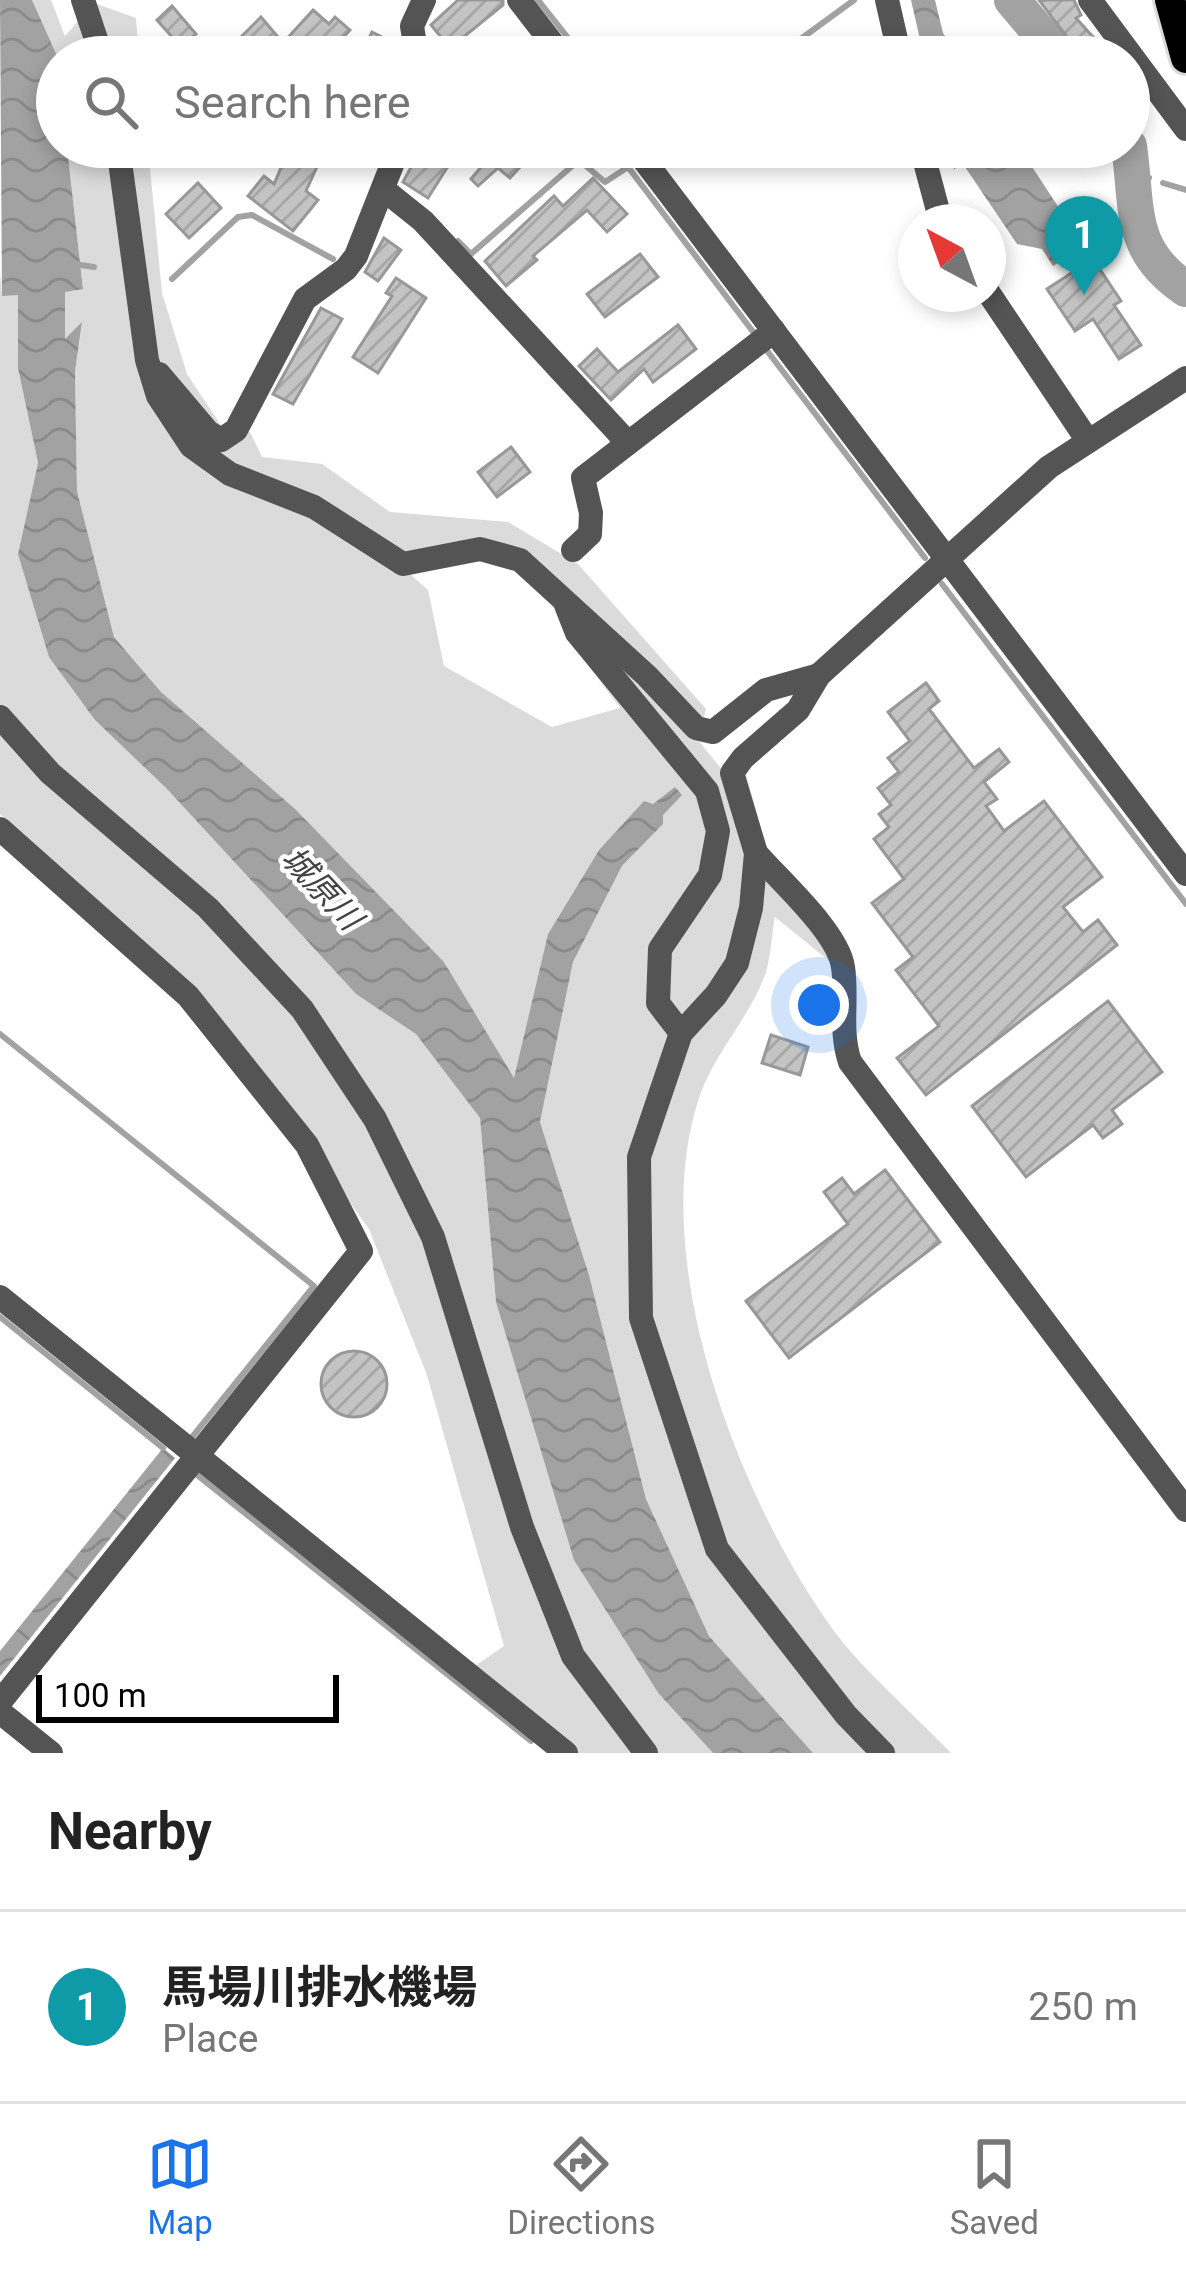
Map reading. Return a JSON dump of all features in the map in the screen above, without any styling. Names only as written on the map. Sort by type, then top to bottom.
[{"type":"main road","points":[[1169,0],[1186,58]]},
{"type":"street","points":[[83,0],[94,36]]},
{"type":"street","points":[[414,36],[412,26],[424,0]]},
{"type":"street","points":[[519,0],[547,36]]},
{"type":"street","points":[[887,0],[895,36]]},
{"type":"street","points":[[1090,0],[1115,36]]},
{"type":"street","points":[[1106,24],[1122,0]]},
{"type":"street","points":[[1150,82],[1186,129]]},
{"type":"street","points":[[121,168],[147,360],[158,396],[190,446],[230,475],[314,507],[403,565],[480,549],[520,560],[696,728],[713,732],[766,690],[819,675]]},
{"type":"street","points":[[147,360],[208,432],[221,440],[236,430],[304,299],[356,256],[391,168]]},
{"type":"street","points":[[650,168],[1186,874]]},
{"type":"street","points":[[927,168],[936,204]]},
{"type":"street","points":[[382,189],[423,221],[628,443]]},
{"type":"street","points":[[1001,312],[1088,441]]},
{"type":"street","points":[[573,550],[590,534],[583,478],[774,331]]},
{"type":"street","points":[[883,1753],[846,1715],[717,1549],[641,1318],[639,1156],[681,1033],[737,962],[751,908],[756,853],[732,773],[798,710],[819,675],[1049,467],[1186,378]]},
{"type":"street","points":[[564,598],[577,633],[707,791],[718,831],[710,875],[659,949],[658,1003],[681,1033]]},
{"type":"street","points":[[0,717],[50,773],[208,908],[302,1009],[375,1119],[433,1237],[522,1527],[574,1656],[646,1753]]},
{"type":"street","points":[[0,829],[188,996],[307,1145],[361,1251],[0,1702]]},
{"type":"street","points":[[756,853],[834,942],[843,965],[842,1040],[850,1062],[1186,1510]]},
{"type":"street","points":[[0,1297],[199,1454],[554,1749]]},
{"type":"street","points":[[0,1712],[52,1753]]},
{"type":"shaded area","points":[[32,0],[51,0],[65,36],[47,36]]},
{"type":"shaded area","points":[[94,3],[136,18],[137,36],[65,36]]},
{"type":"shaded area","points":[[69,168],[150,168],[162,293],[187,374],[222,427],[250,432],[262,457],[322,464],[390,512],[508,522],[578,564],[706,709],[698,740],[727,776],[746,774],[769,858],[833,964],[775,917],[763,980],[698,1101],[685,1164],[684,1232],[693,1303],[710,1375],[735,1445],[796,1573],[844,1643],[951,1753],[813,1753],[709,1636],[646,1499],[589,1275],[540,1122],[573,962],[622,866],[663,824],[599,850],[548,934],[514,1080],[444,962],[161,692],[114,637],[77,491],[75,372],[82,324],[65,341],[65,291],[83,288]],"holes":[[[485,557],[511,565],[555,603],[568,638],[620,708],[552,727],[444,666],[428,590],[409,573]]]},
{"type":"shaded area","points":[[0,272],[2,295],[19,295],[18,368],[38,463],[18,554],[95,720],[167,789],[356,994],[416,1033],[480,1118],[496,1302],[659,1694],[713,1753],[549,1753],[456,1679],[504,1646],[427,1375],[369,1229],[194,986],[0,814]]},
{"type":"water","name":"城原川","points":[[0,0],[32,0],[48,36],[36,36],[36,168],[69,168],[83,289],[65,292],[65,339],[82,322],[75,372],[77,491],[114,637],[161,692],[295,809],[444,962],[514,1078],[548,934],[599,850],[644,801],[653,804],[675,787],[682,795],[663,815],[663,824],[622,866],[573,962],[540,1122],[589,1275],[646,1499],[709,1636],[813,1753],[713,1753],[659,1694],[574,1560],[496,1302],[480,1118],[416,1034],[356,994],[167,789],[95,720],[49,657],[18,554],[38,463],[18,368],[18,295],[2,296]]},
{"type":"water","points":[[911,0],[935,0],[945,36],[919,36]]},
{"type":"water","points":[[966,168],[1033,168],[1063,214],[1058,239],[1069,256],[1053,266],[1042,249],[1017,244],[1006,228],[1006,204],[990,204]]},
{"type":"water","points":[[163,1448],[175,1458],[0,1676],[0,1651]]},
{"type":"building","points":[[458,0],[503,0],[503,5],[465,36],[440,36],[431,25]]},
{"type":"building","points":[[1039,0],[1074,0],[1081,15],[1076,18],[1092,36],[1066,36]]},
{"type":"building","points":[[172,6],[196,34],[171,36],[157,20]]},
{"type":"building","points":[[313,10],[329,24],[335,17],[350,30],[344,36],[289,36]]},
{"type":"building","points":[[261,17],[277,36],[242,36]]},
{"type":"building","points":[[281,168],[316,168],[306,191],[318,200],[293,231],[248,196],[264,176],[274,184]]},
{"type":"building","points":[[411,168],[447,168],[428,198],[403,182]]},
{"type":"building","points":[[480,168],[498,168],[478,186],[471,179]]},
{"type":"building","points":[[498,168],[519,168],[510,178]]},
{"type":"building","points":[[593,178],[627,214],[607,232],[587,210],[506,286],[485,261],[554,196],[563,206]]},
{"type":"building","points":[[198,183],[221,208],[189,238],[166,214]]},
{"type":"building","points":[[384,238],[401,250],[378,281],[365,272]]},
{"type":"building","points":[[640,254],[658,277],[605,317],[587,294]]},
{"type":"building","points":[[1093,259],[1121,301],[1114,305],[1141,345],[1119,359],[1093,319],[1075,331],[1047,289]]},
{"type":"building","points":[[396,278],[426,298],[378,373],[353,357],[392,296],[386,293]]},
{"type":"building","points":[[321,308],[342,319],[293,404],[273,394]]},
{"type":"building","points":[[678,325],[696,349],[653,382],[644,369],[611,400],[579,366],[597,349],[618,372]]},
{"type":"building","points":[[511,447],[530,472],[497,497],[478,472]]},
{"type":"building","points":[[926,683],[939,701],[929,709],[974,768],[999,749],[1009,762],[984,782],[997,799],[986,806],[1004,831],[1044,801],[1102,877],[1063,907],[1083,932],[1098,920],[1117,945],[926,1095],[897,1058],[939,1026],[896,970],[913,957],[872,903],[904,879],[874,839],[889,827],[879,814],[891,805],[878,788],[899,772],[888,758],[910,741],[888,712]]},
{"type":"building","points":[[1108,1001],[1162,1072],[1112,1110],[1122,1124],[1103,1138],[1093,1125],[1026,1177],[972,1106]]},
{"type":"building","points":[[771,1035],[808,1047],[800,1075],[762,1063]]},
{"type":"building","points":[[885,1170],[940,1242],[789,1358],[746,1301],[848,1224],[824,1192],[842,1178],[854,1194]]},
{"type":"building","points":[[354,1351],[377,1361],[387,1384],[377,1407],[354,1417],[331,1407],[321,1384],[331,1361]]},
{"type":"waterway","points":[[538,0],[566,36]]},
{"type":"waterway","points":[[805,36],[854,0]]},
{"type":"waterway","points":[[1012,0],[1042,36]]},
{"type":"waterway","points":[[458,241],[471,254],[570,168]]},
{"type":"waterway","points":[[588,168],[605,182],[626,168]]},
{"type":"waterway","points":[[629,168],[757,337]]},
{"type":"waterway","points":[[1131,168],[1145,243],[1167,274],[1186,289]]},
{"type":"waterway","points":[[1133,174],[1149,178]]},
{"type":"waterway","points":[[1163,183],[1186,190]]},
{"type":"waterway","points":[[172,279],[238,217],[252,215],[333,259]]},
{"type":"waterway","points":[[74,264],[94,267]]},
{"type":"waterway","points":[[765,348],[925,558]]},
{"type":"waterway","points":[[942,584],[1186,904]]},
{"type":"waterway","points":[[0,1034],[314,1286],[193,1436]]},
{"type":"waterway","points":[[0,1317],[163,1448]]},
{"type":"waterway","points":[[197,1475],[531,1741]]},
{"type":"place","name":"馬場川排水機場","points":[[1084,295]]}]
